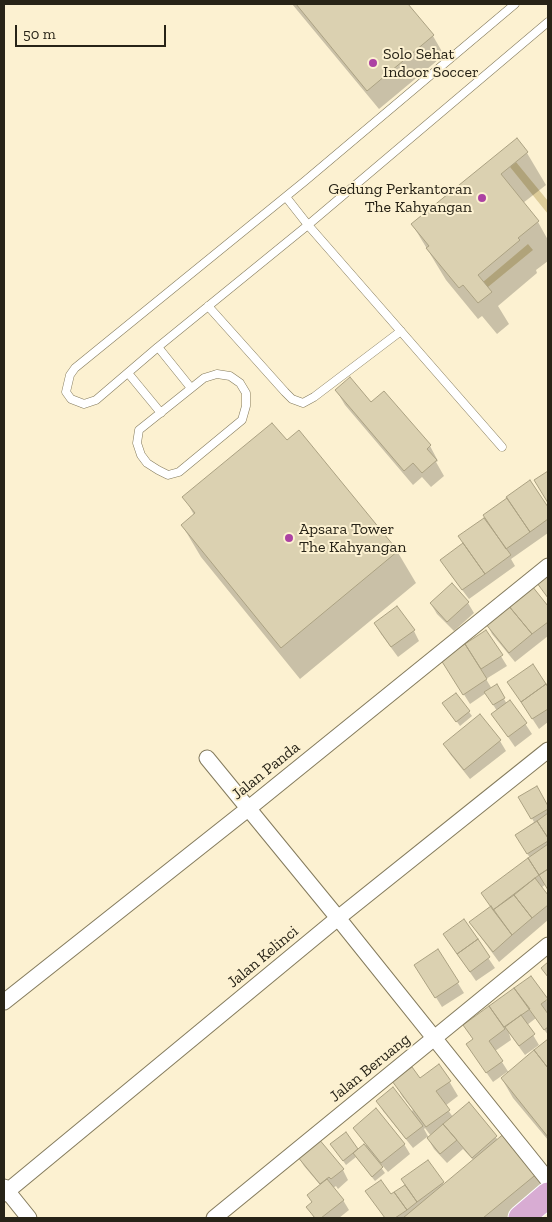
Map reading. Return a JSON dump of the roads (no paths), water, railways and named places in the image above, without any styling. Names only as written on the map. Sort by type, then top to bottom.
[{"type":"main road","points":[[521,1218],[548,1195]]},
{"type":"street","name":"Jalan Panda","points":[[4,1002],[548,566]]},
{"type":"street","name":"Jalan Kelinci","points":[[5,1191],[338,918],[548,750]]},
{"type":"street","points":[[207,758],[548,1180]]},
{"type":"street","name":"Jalan Beruang","points":[[214,1218],[548,945]]},
{"type":"street","points":[[5,1191],[29,1218]]},
{"type":"lane","points":[[515,4],[286,197],[75,368],[70,375],[66,392],[71,399],[84,404],[96,400],[308,225],[548,22]]},
{"type":"lane","points":[[286,197],[308,225],[502,447]]},
{"type":"lane","points":[[208,306],[288,395],[292,399],[303,403],[314,397],[401,331]]},
{"type":"lane","points":[[158,347],[192,388]]},
{"type":"lane","points":[[128,373],[161,413]]},
{"type":"lane","points":[[217,374],[230,376],[240,383],[246,393],[246,406],[242,420],[179,472],[168,474],[147,463],[141,455],[137,443],[139,430],[192,388],[204,378],[217,374]]},
{"type":"place","name":"Solo Sehat Indoor Soccer","points":[[373,63]]},
{"type":"place","name":"Gedung Perkantoran The Kahyangan","points":[[482,198]]},
{"type":"place","name":"Apsara Tower The Kahyangan","points":[[289,538]]}]
